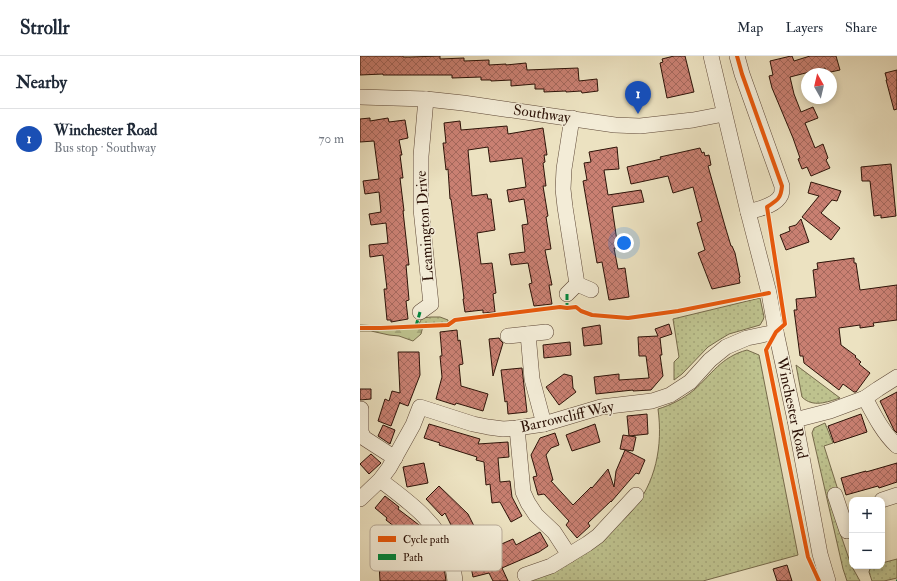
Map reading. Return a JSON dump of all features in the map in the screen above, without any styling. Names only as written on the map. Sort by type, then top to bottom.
[{"type":"street","name":"Winchester Road","points":[[711,56],[769,293],[820,554],[828,581]]},
{"type":"street","points":[[737,56],[782,186],[781,195],[776,201],[767,207],[748,212]]},
{"type":"street","name":"Southway","points":[[360,97],[426,99],[640,126],[693,120],[724,114]]},
{"type":"street","name":"Leamington Drive","points":[[426,99],[422,156],[421,209],[432,308]]},
{"type":"street","points":[[572,118],[564,169],[563,189],[572,289],[591,290]]},
{"type":"street","points":[[508,336],[546,332]]},
{"type":"street","name":"Barrowcliff Way","points":[[360,499],[380,480],[389,468],[413,425],[420,407],[488,427],[504,429],[544,424],[600,407],[652,401],[670,395],[690,382],[710,360],[726,347],[747,338],[776,332]]},
{"type":"street","points":[[528,334],[532,379],[544,424]]},
{"type":"street","points":[[795,420],[830,412],[865,398],[897,377]]},
{"type":"street","points":[[865,398],[880,424],[897,446]]},
{"type":"street","points":[[361,409],[361,432],[364,438],[395,458]]},
{"type":"street","points":[[517,428],[523,492],[536,515],[554,532],[569,555]]},
{"type":"street","points":[[380,480],[402,496],[432,525]]},
{"type":"street","points":[[525,575],[550,566],[598,536],[636,495]]},
{"type":"street","points":[[835,495],[847,512],[847,531]]},
{"type":"street","points":[[885,499],[897,495]]},
{"type":"street","points":[[453,571],[455,581]]},
{"type":"green space","points":[[760,298],[764,317],[760,325],[729,334],[708,347],[682,374],[674,380],[674,362],[679,357],[673,319]]},
{"type":"green space","points":[[440,317],[448,320],[448,325],[418,326],[422,318]]},
{"type":"green space","points":[[360,325],[397,327],[423,326],[421,334],[413,341],[399,336],[371,331],[360,331]]},
{"type":"green space","points":[[747,350],[759,355],[798,555],[703,581],[530,581],[608,531],[631,512],[640,501],[656,464],[659,437],[658,409],[672,404],[686,396],[730,357]]},
{"type":"green space","points":[[796,365],[840,398],[815,403],[802,397]]},
{"type":"green space","points":[[825,423],[833,443],[824,446],[838,490],[827,494],[849,559],[849,569],[853,569],[860,581],[847,581],[843,569],[812,433],[814,428]]},
{"type":"green space","points":[[897,559],[897,578],[884,581],[872,581],[869,572],[870,569],[885,569],[885,562]]},
{"type":"building","points":[[360,56],[440,56],[440,59],[464,58],[464,61],[489,60],[489,65],[526,63],[527,70],[578,68],[579,81],[597,79],[598,91],[582,93],[581,91],[544,92],[544,89],[535,89],[535,84],[511,86],[511,80],[481,80],[481,77],[452,78],[452,75],[360,75]]},
{"type":"building","points":[[674,56],[685,56],[694,92],[667,98],[660,63],[663,62],[662,59]]},
{"type":"building","points":[[792,56],[794,61],[810,56],[836,56],[840,70],[837,71],[837,68],[801,68],[801,74],[790,77],[794,94],[801,112],[813,107],[818,118],[805,123],[815,148],[823,144],[828,158],[826,160],[830,168],[811,176],[807,167],[802,169],[793,138],[772,88],[769,76],[773,75],[770,61]]},
{"type":"building","points":[[897,70],[897,109],[894,110],[885,73]]},
{"type":"building","points":[[370,118],[370,121],[388,118],[389,122],[405,120],[408,138],[399,140],[402,155],[400,155],[403,178],[400,178],[409,265],[406,265],[409,300],[406,301],[408,319],[391,322],[391,320],[387,320],[384,289],[387,289],[383,255],[370,257],[369,245],[388,243],[386,223],[371,225],[369,214],[381,212],[379,192],[365,194],[363,181],[379,179],[374,141],[360,142],[360,119]]},
{"type":"building","points":[[460,121],[461,130],[507,126],[508,134],[543,128],[547,155],[544,155],[545,162],[543,163],[546,186],[543,186],[551,249],[545,250],[552,285],[549,285],[552,304],[534,306],[529,284],[532,283],[528,263],[511,265],[509,254],[525,252],[522,225],[528,224],[524,199],[509,202],[507,190],[526,187],[522,158],[490,162],[488,147],[468,150],[472,196],[487,194],[488,199],[491,199],[495,230],[477,233],[481,264],[492,263],[496,293],[493,294],[495,312],[483,313],[483,310],[465,312],[450,199],[448,169],[446,170],[443,143],[446,143],[444,123]]},
{"type":"building","points":[[617,147],[619,169],[604,170],[608,195],[641,190],[644,202],[612,207],[618,248],[614,248],[618,269],[625,268],[629,297],[609,300],[602,262],[597,263],[583,181],[587,180],[584,163],[591,162],[589,152]]},
{"type":"building","points":[[700,148],[702,153],[704,152],[705,156],[709,155],[711,165],[708,166],[731,246],[735,253],[740,277],[740,283],[712,289],[698,253],[705,250],[697,223],[702,221],[693,187],[673,193],[668,176],[631,184],[627,167],[661,159],[660,157]]},
{"type":"building","points":[[891,164],[896,216],[881,218],[881,215],[874,216],[870,181],[862,181],[861,167]]},
{"type":"building","points":[[811,182],[841,191],[837,201],[832,200],[821,213],[840,228],[831,240],[802,217],[819,196],[808,193]]},
{"type":"building","points":[[801,219],[809,242],[786,250],[780,235],[790,231],[789,227],[796,225]]},
{"type":"building","points":[[854,258],[860,290],[897,285],[897,320],[873,323],[874,326],[860,328],[860,325],[839,328],[841,345],[856,356],[855,357],[861,362],[859,364],[870,373],[856,392],[843,384],[839,390],[804,363],[803,356],[800,356],[794,310],[797,310],[796,299],[816,297],[813,270],[818,269],[817,263]]},
{"type":"building","points":[[669,324],[672,334],[660,338],[662,355],[660,355],[663,376],[651,390],[633,390],[596,394],[594,377],[619,374],[619,380],[649,378],[646,356],[639,356],[638,337],[658,336],[655,329]]},
{"type":"building","points":[[600,325],[602,344],[584,346],[582,328]]},
{"type":"building","points":[[457,330],[458,341],[460,340],[463,364],[459,365],[461,386],[488,394],[483,411],[436,399],[442,377],[440,332]]},
{"type":"building","points":[[499,338],[503,343],[493,376],[489,339]]},
{"type":"building","points":[[570,342],[571,355],[544,358],[543,345]]},
{"type":"building","points":[[398,352],[419,352],[420,375],[408,406],[400,402],[391,426],[378,421],[385,399],[389,401],[392,391],[400,393]]},
{"type":"building","points":[[522,368],[527,412],[508,414],[501,370]]},
{"type":"building","points":[[564,374],[572,376],[573,388],[576,392],[559,405],[546,387]]},
{"type":"building","points":[[360,389],[371,389],[371,399],[360,400]]},
{"type":"building","points":[[897,392],[897,433],[894,430],[880,401]]},
{"type":"building","points":[[647,414],[648,434],[629,436],[627,416]]},
{"type":"building","points":[[861,414],[867,432],[834,443],[828,426]]},
{"type":"building","points":[[429,424],[480,439],[478,444],[508,442],[509,457],[498,458],[500,482],[510,481],[512,497],[522,516],[511,522],[500,502],[492,503],[490,484],[486,485],[484,462],[476,460],[477,457],[439,445],[440,443],[424,438]]},
{"type":"building","points":[[595,424],[600,442],[572,451],[566,435]]},
{"type":"building","points":[[383,425],[395,430],[390,444],[378,436]]},
{"type":"building","points":[[555,433],[559,445],[551,448],[546,455],[553,480],[551,481],[573,505],[591,487],[592,488],[608,469],[614,487],[616,471],[625,450],[645,460],[639,474],[636,473],[611,502],[588,523],[590,526],[577,538],[566,525],[569,521],[544,494],[538,495],[533,477],[537,476],[531,455],[540,438]]},
{"type":"building","points":[[623,435],[636,437],[633,451],[620,449]]},
{"type":"building","points":[[371,454],[381,463],[369,474],[360,464]]},
{"type":"building","points":[[424,463],[428,483],[407,487],[403,467]]},
{"type":"building","points":[[897,463],[897,482],[879,488],[878,486],[846,495],[841,478]]},
{"type":"building","points":[[439,486],[468,514],[474,525],[451,525],[445,513],[442,516],[426,499]]},
{"type":"building","points":[[385,496],[399,507],[398,509],[419,525],[392,525],[386,520],[387,518],[375,508]]},
{"type":"building","points":[[540,532],[548,546],[539,552],[502,568],[502,544],[513,539],[516,545]]},
{"type":"building","points":[[787,565],[792,581],[777,581],[773,569]]},
{"type":"building","points":[[502,568],[508,581],[493,581],[489,573],[473,577],[472,571],[502,571]]},
{"type":"building","points":[[379,571],[445,571],[446,581],[380,581]]},
{"type":"marked path","points":[[567,294],[567,308]]},
{"type":"marked path","points":[[416,326],[420,312]]},
{"type":"cycle path","points":[[737,56],[782,186],[781,193],[778,198],[767,207],[785,324],[776,332],[766,350],[808,557],[819,581]]},
{"type":"cycle path","points":[[360,328],[448,325],[455,320],[560,307],[576,307],[581,311],[592,315],[628,318],[678,311],[769,293]]},
{"type":"place","name":"Winchester Road","points":[[638,114]]}]
